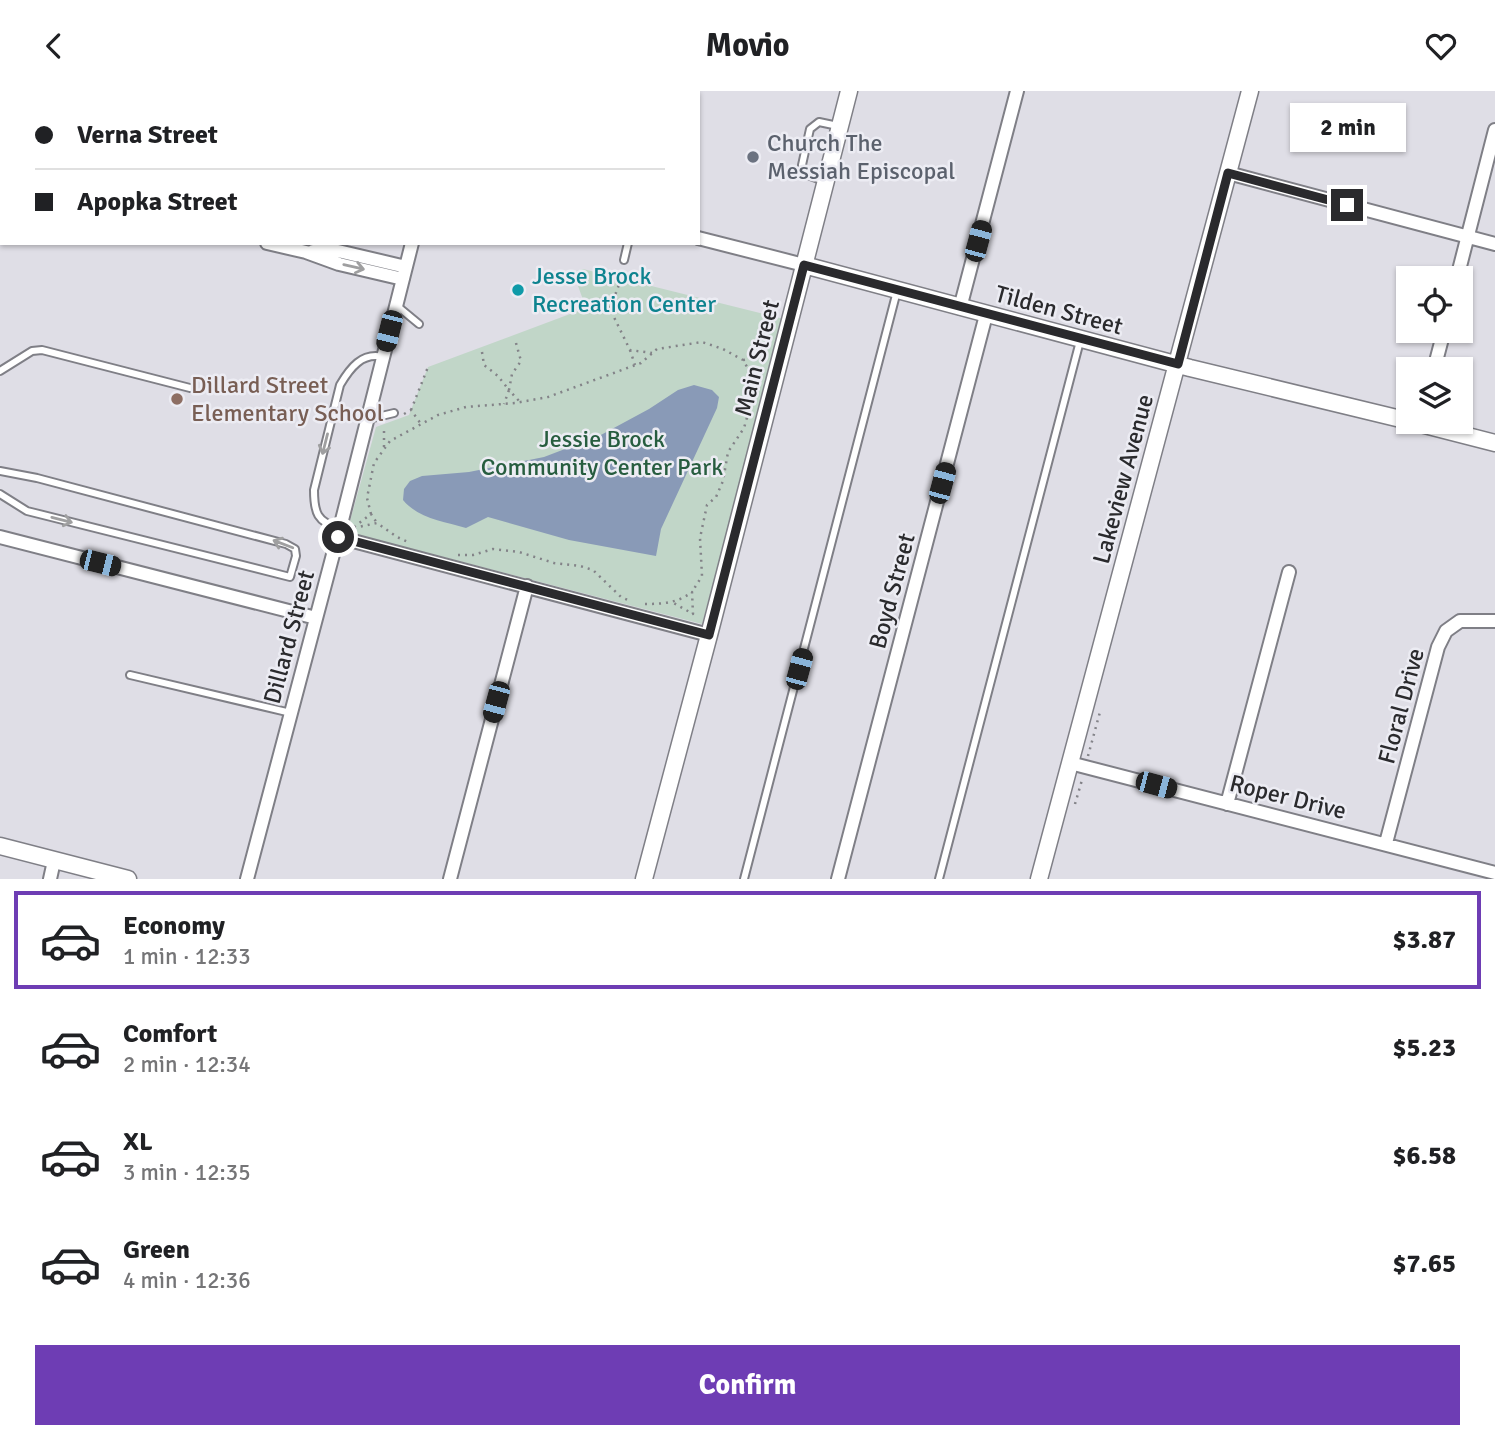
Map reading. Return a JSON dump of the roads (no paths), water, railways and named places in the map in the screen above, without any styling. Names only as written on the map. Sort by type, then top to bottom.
[{"type":"street","name":"Main Street","points":[[644,879],[849,91]]},
{"type":"street","points":[[960,307],[1017,91]]},
{"type":"street","name":"Lakeview Avenue","points":[[1039,879],[1250,91]]},
{"type":"street","points":[[1460,266],[1495,130]]},
{"type":"street","points":[[1228,173],[1495,244]]},
{"type":"street","name":"Tilden Street","points":[[700,239],[1080,339],[1396,417]]},
{"type":"street","points":[[277,245],[306,251],[338,251],[404,273]]},
{"type":"street","name":"Dillard Street","points":[[247,879],[339,533],[411,245]]},
{"type":"street","name":"Boyd Street","points":[[838,879],[986,314]]},
{"type":"street","name":"Tilden Street","points":[[1461,434],[1495,443]]},
{"type":"street","points":[[339,533],[709,635]]},
{"type":"street","points":[[0,537],[316,618]]},
{"type":"street","points":[[1227,804],[1289,572]]},
{"type":"street","points":[[450,879],[527,586]]},
{"type":"street","name":"Floral Drive","points":[[1386,843],[1438,647],[1446,631],[1460,621],[1495,621]]},
{"type":"street","name":"Roper Drive","points":[[1070,763],[1495,873]]},
{"type":"street","points":[[0,846],[128,879]]},
{"type":"street","points":[[50,879],[54,860]]},
{"type":"lane","points":[[825,182],[804,174],[802,165],[810,129],[819,123],[840,126]]},
{"type":"lane","points":[[624,260],[628,245]]},
{"type":"lane","points":[[744,879],[897,290]]},
{"type":"lane","points":[[396,305],[419,324]]},
{"type":"lane","points":[[939,879],[1080,339]]},
{"type":"lane","points":[[0,371],[32,351],[42,350],[190,388]]},
{"type":"lane","points":[[339,533],[318,516],[314,505],[314,490],[341,385],[347,373],[359,361],[372,355],[383,358]]},
{"type":"lane","points":[[367,420],[395,416]]},
{"type":"lane","points":[[0,471],[37,478],[286,544],[295,549],[296,557],[290,577],[27,511],[0,494]]},
{"type":"lane","points":[[130,675],[291,713]]},
{"type":"water","points":[[694,385],[712,390],[719,397],[717,408],[661,529],[656,556],[569,540],[488,517],[466,528],[424,515],[403,500],[404,489],[410,481],[422,476],[469,472],[544,457],[599,436],[678,390]]},
{"type":"place","name":"Church The Messiah Episcopal","points":[[753,157]]},
{"type":"place","name":"Jesse Brock Recreation Center","points":[[518,290]]},
{"type":"place","name":"Dillard Street Elementary School","points":[[177,399]]},
{"type":"park label","name":"Jessie Brock Community Center Park","points":[[602,453]]}]
